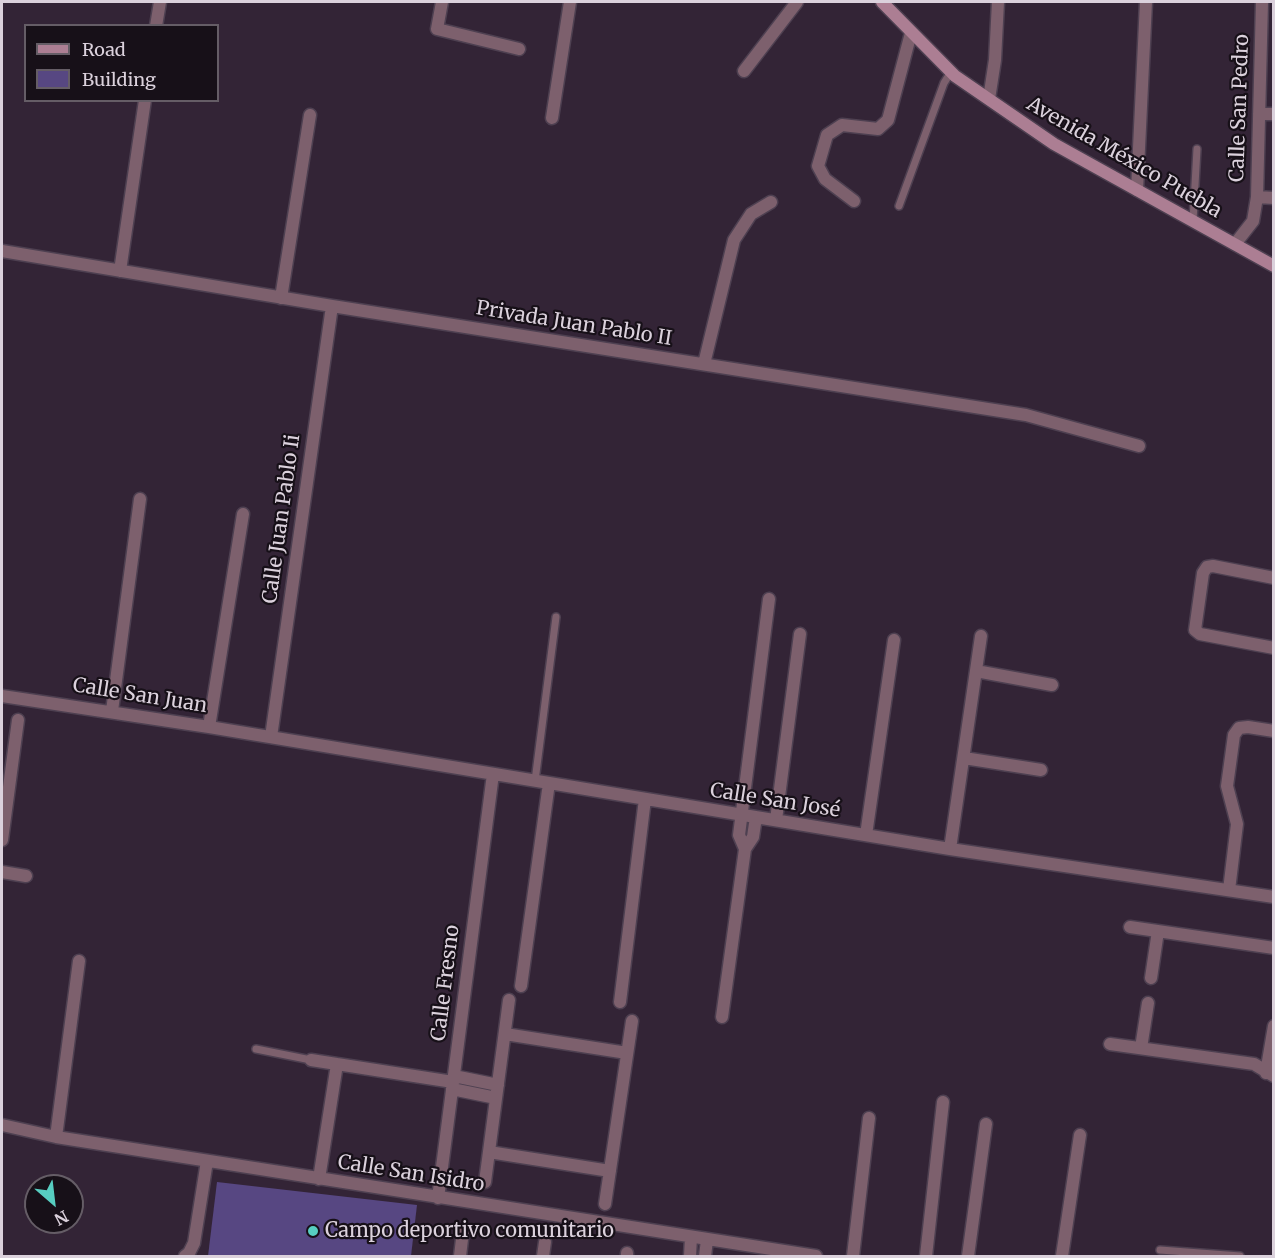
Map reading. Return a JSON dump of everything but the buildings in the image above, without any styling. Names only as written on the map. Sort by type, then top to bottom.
[{"type":"main road","name":"Avenida México Puebla","points":[[882,2],[951,72],[1054,144],[1274,266]]},
{"type":"street","points":[[156,24],[160,2]]},
{"type":"street","points":[[442,2],[437,29],[519,49]]},
{"type":"street","points":[[552,118],[570,2]]},
{"type":"street","points":[[744,71],[797,2]]},
{"type":"street","points":[[989,99],[995,60],[998,2]]},
{"type":"street","points":[[1137,190],[1146,2]]},
{"type":"street","name":"Calle San Pedro","points":[[1235,244],[1253,221],[1257,197],[1259,114],[1268,29],[1262,2]]},
{"type":"street","points":[[854,201],[825,179],[818,166],[827,135],[842,125],[878,129],[888,120],[911,33]]},
{"type":"street","points":[[120,271],[146,102]]},
{"type":"street","points":[[1259,114],[1274,114]]},
{"type":"street","points":[[281,298],[310,115]]},
{"type":"street","points":[[1257,197],[1274,198]]},
{"type":"street","points":[[704,364],[734,240],[751,214],[771,202]]},
{"type":"street","name":"Privada Juan Pablo II","points":[[2,251],[281,298],[1026,415],[1139,446]]},
{"type":"street","name":"Calle Juan Pablo Ii","points":[[271,737],[332,306]]},
{"type":"street","points":[[112,711],[140,499]]},
{"type":"street","points":[[210,726],[243,514]]},
{"type":"street","points":[[1274,578],[1213,566],[1207,567],[1203,573],[1195,630],[1200,634],[1274,648]]},
{"type":"street","points":[[745,849],[739,835],[769,599]]},
{"type":"street","points":[[776,820],[800,634]]},
{"type":"street","points":[[950,849],[981,636]]},
{"type":"street","points":[[866,835],[894,640]]},
{"type":"street","points":[[976,671],[1052,685]]},
{"type":"street","name":"Calle San Juan","points":[[2,696],[271,737]]},
{"type":"street","points":[[2,840],[5,792],[18,720]]},
{"type":"street","points":[[1229,890],[1237,824],[1227,786],[1234,735],[1239,728],[1248,727],[1274,731]]},
{"type":"street","name":"Calle San José","points":[[271,737],[950,849],[1274,897]]},
{"type":"street","points":[[964,758],[1041,770]]},
{"type":"street","name":"Calle Fresno","points":[[438,1198],[492,774]]},
{"type":"street","points":[[521,986],[549,783]]},
{"type":"street","points":[[620,1002],[645,799]]},
{"type":"street","points":[[722,1017],[745,849],[753,837],[756,817]]},
{"type":"street","points":[[2,872],[26,876]]},
{"type":"street","points":[[1130,927],[1274,948]]},
{"type":"street","points":[[1151,978],[1158,931]]},
{"type":"street","points":[[56,1137],[79,961]]},
{"type":"street","points":[[485,1182],[509,1000]]},
{"type":"street","points":[[1141,1048],[1148,1002]]},
{"type":"street","points":[[605,1204],[632,1021]]},
{"type":"street","points":[[1270,1075],[1274,1026]]},
{"type":"street","points":[[505,1034],[627,1053]]},
{"type":"street","points":[[1110,1044],[1254,1064],[1271,1059]]},
{"type":"street","points":[[311,1060],[497,1092]]},
{"type":"street","points":[[319,1179],[337,1064]]},
{"type":"street","points":[[1254,1064],[1270,1075]]},
{"type":"street","points":[[926,1257],[943,1102]]},
{"type":"street","points":[[853,1257],[869,1118]]},
{"type":"street","points":[[968,1257],[986,1124]]},
{"type":"street","name":"Calle San Isidro","points":[[2,1125],[56,1137],[816,1257]]},
{"type":"street","points":[[1062,1257],[1080,1135]]},
{"type":"street","points":[[489,1152],[610,1171]]},
{"type":"street","points":[[185,1257],[194,1243],[207,1161]]},
{"type":"street","points":[[460,1257],[463,1231]]},
{"type":"street","points":[[690,1257],[691,1237]]},
{"type":"street","points":[[705,1257],[707,1240]]},
{"type":"street","points":[[543,1257],[545,1242]]},
{"type":"lane","points":[[899,206],[944,83],[951,72]]},
{"type":"lane","points":[[1193,221],[1197,149]]},
{"type":"lane","points":[[535,781],[556,617]]},
{"type":"lane","points":[[256,1049],[311,1060]]},
{"type":"lane","points":[[1160,1250],[1240,1257]]},
{"type":"place","name":"Campo deportivo comunitario","points":[[313,1231]]}]
